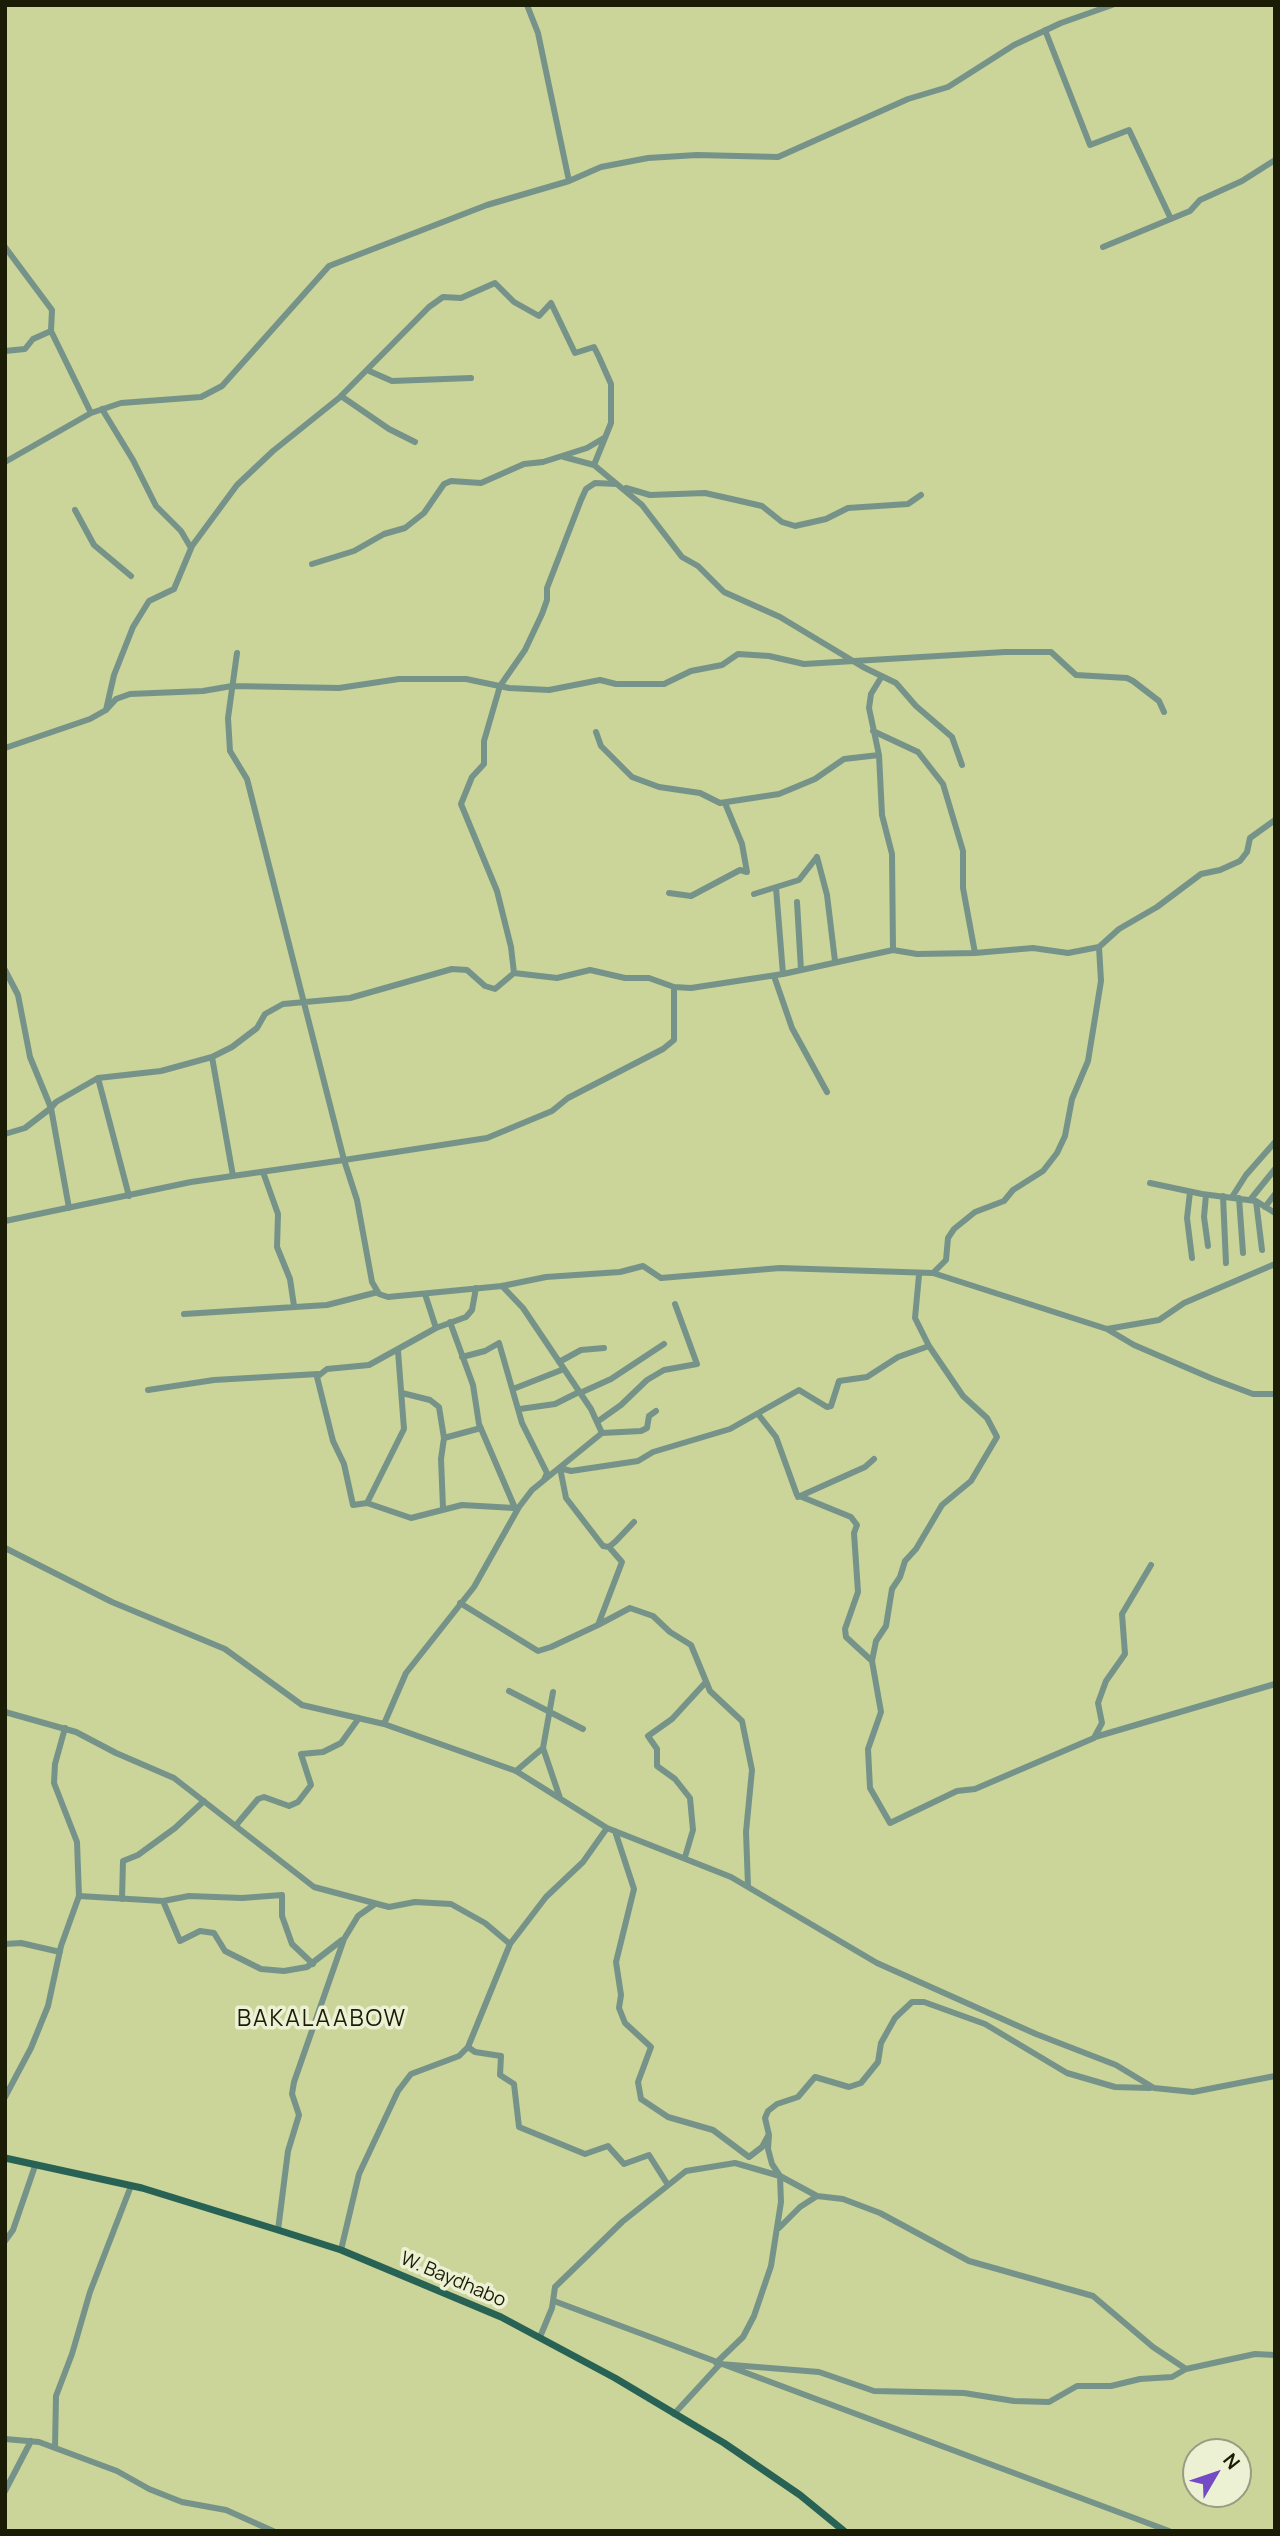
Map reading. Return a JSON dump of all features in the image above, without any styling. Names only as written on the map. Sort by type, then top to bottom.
[{"type":"main road","name":"W. Baydhabo","points":[[5,2158],[131,2186],[341,2250],[501,2317],[674,2413],[800,2495],[844,2531]]},
{"type":"street","points":[[527,5],[546,65],[569,181]]},
{"type":"street","points":[[5,462],[91,413],[121,402],[201,397],[222,386],[329,266],[487,205],[569,181],[601,167],[648,158],[697,155],[778,157],[908,99],[948,87],[1014,45],[1045,30],[1112,5]]},
{"type":"street","points":[[1045,30],[1090,145],[1129,130],[1170,217]]},
{"type":"street","points":[[1103,247],[1170,217],[1190,211],[1200,200],[1242,181],[1275,160]]},
{"type":"street","points":[[5,247],[52,310],[51,331],[91,413]]},
{"type":"street","points":[[106,710],[126,640],[149,601],[174,589],[191,548],[237,485],[272,451],[341,396],[429,307],[443,298],[461,298],[495,283],[514,302],[539,316],[551,303],[575,353],[594,348],[611,384],[611,423],[594,466]]},
{"type":"street","points":[[5,351],[25,349],[33,339],[51,331]]},
{"type":"street","points":[[367,370],[392,381],[471,379]]},
{"type":"street","points":[[341,396],[389,429],[415,442]]},
{"type":"street","points":[[102,409],[133,460],[156,506],[181,531],[191,548]]},
{"type":"street","points":[[312,564],[354,551],[384,534],[405,528],[424,513],[444,484],[451,481],[481,483],[524,464],[562,457],[596,444],[605,436]]},
{"type":"street","points":[[562,457],[594,466],[618,484],[642,505],[682,557],[698,566],[724,592],[780,617],[850,660],[896,683],[916,706],[952,737],[962,765]]},
{"type":"street","points":[[514,973],[512,947],[498,891],[461,804],[472,777],[484,764],[484,741],[500,686],[525,650],[542,614],[547,588],[586,489],[595,483],[618,484],[650,495],[705,493],[762,506],[782,522],[795,526],[826,520],[848,508],[908,504],[921,495]]},
{"type":"street","points":[[75,510],[94,545],[131,576]]},
{"type":"street","points":[[5,748],[90,719],[106,710],[116,699],[130,694],[232,687],[302,690],[339,688],[399,679],[466,679],[500,686],[549,690],[600,680],[616,684],[664,684],[691,671],[722,665],[737,654],[769,656],[804,664],[1051,652],[1076,675],[1127,678],[1133,681],[1159,701],[1164,712]]},
{"type":"street","points":[[237,653],[228,718],[230,751],[247,779],[344,1160],[357,1200],[367,1262],[377,1292]]},
{"type":"street","points":[[882,676],[872,694],[869,708],[879,755],[882,815],[892,854],[893,950]]},
{"type":"street","points":[[873,731],[918,752],[943,784],[963,851],[963,888],[975,953]]},
{"type":"street","points":[[596,733],[601,746],[632,777],[659,787],[700,793],[725,803],[779,794],[815,779],[844,760],[879,755]]},
{"type":"street","points":[[669,893],[691,896],[740,870],[747,872],[742,844],[725,803]]},
{"type":"street","points":[[5,1134],[25,1128],[98,1078],[161,1071],[212,1056],[232,1047],[257,1028],[265,1014],[283,1004],[350,998],[452,969],[467,970],[485,986],[495,989],[514,973],[557,978],[590,970],[625,978],[649,978],[674,987],[691,988],[774,976],[893,950],[917,954],[1033,948],[1069,953],[1099,947],[1119,929],[1201,874],[1220,870],[1240,861],[1247,852],[1250,838],[1275,820]]},
{"type":"street","points":[[754,894],[799,880],[817,857],[827,895],[835,961]]},
{"type":"street","points":[[776,888],[783,974]]},
{"type":"street","points":[[797,902],[802,970]]},
{"type":"street","points":[[933,1273],[946,1260],[948,1238],[962,1221],[975,1212],[1004,1201],[1013,1191],[1043,1171],[1057,1153],[1065,1136],[1072,1099],[1088,1061],[1101,981],[1099,947]]},
{"type":"street","points":[[5,970],[18,995],[30,1057],[51,1108],[69,1209]]},
{"type":"street","points":[[774,976],[792,1028],[827,1092]]},
{"type":"street","points":[[5,1221],[233,1175],[488,1138],[552,1111],[568,1098],[663,1049],[674,1040],[674,987]]},
{"type":"street","points":[[212,1056],[233,1175]]},
{"type":"street","points":[[98,1078],[129,1196]]},
{"type":"street","points":[[1243,1253],[1236,1198],[1245,1175],[1275,1142]]},
{"type":"street","points":[[1262,1250],[1253,1201],[1275,1169]]},
{"type":"street","points":[[263,1172],[278,1214],[277,1247],[290,1279],[294,1306]]},
{"type":"street","points":[[1150,1183],[1206,1195],[1253,1201],[1275,1213]]},
{"type":"street","points":[[1190,1192],[1187,1218],[1192,1258]]},
{"type":"street","points":[[1265,1207],[1275,1194]]},
{"type":"street","points":[[1206,1195],[1204,1217],[1208,1245]]},
{"type":"street","points":[[1223,1196],[1226,1263]]},
{"type":"street","points":[[1108,1329],[1159,1320],[1184,1303],[1275,1264]]},
{"type":"street","points":[[184,1314],[346,1302],[377,1292],[388,1297],[502,1286],[546,1277],[620,1272],[643,1266],[661,1278],[780,1268],[919,1275],[933,1273],[1108,1329],[1134,1345],[1253,1394],[1275,1394]]},
{"type":"street","points":[[919,1275],[915,1318],[929,1346],[963,1396],[988,1418],[997,1437],[971,1481],[942,1505],[916,1549],[905,1561],[900,1577],[892,1589],[888,1616],[876,1641],[872,1661],[881,1712],[868,1749],[870,1788],[890,1823],[957,1791],[975,1789],[1094,1738],[1275,1684]]},
{"type":"street","points":[[502,1286],[523,1308],[602,1433]]},
{"type":"street","points":[[148,1390],[214,1380],[318,1374],[346,1366],[369,1365],[398,1352],[436,1328],[470,1314],[476,1288]]},
{"type":"street","points":[[425,1294],[436,1328]]},
{"type":"street","points":[[597,1422],[664,1370],[697,1364],[675,1304]]},
{"type":"street","points":[[450,1322],[473,1385],[481,1428],[517,1507]]},
{"type":"street","points":[[462,1357],[485,1351],[499,1343],[530,1442],[547,1473],[543,1482]]},
{"type":"street","points":[[520,1409],[555,1404],[611,1378],[664,1344]]},
{"type":"street","points":[[560,1468],[571,1471],[630,1464],[653,1452],[730,1429],[799,1390],[827,1407],[831,1406],[842,1379],[867,1377],[898,1357],[929,1346]]},
{"type":"street","points":[[559,1362],[581,1350],[604,1348]]},
{"type":"street","points":[[367,1503],[404,1429],[398,1352]]},
{"type":"street","points":[[513,1389],[564,1369]]},
{"type":"street","points":[[318,1374],[333,1441],[344,1464],[353,1505],[367,1503],[411,1518],[461,1505],[517,1507]]},
{"type":"street","points":[[402,1393],[430,1400],[439,1407],[444,1438],[441,1459],[443,1508]]},
{"type":"street","points":[[384,1724],[406,1673],[460,1603],[502,1541],[517,1507],[602,1433],[641,1431],[647,1428],[649,1416],[656,1411]]},
{"type":"street","points":[[758,1414],[776,1437],[798,1497],[855,1519],[858,1592],[845,1629],[846,1637],[872,1661]]},
{"type":"street","points":[[444,1438],[481,1428]]},
{"type":"street","points":[[798,1497],[865,1467],[874,1459]]},
{"type":"street","points":[[560,1468],[566,1498],[596,1538],[609,1547],[622,1562],[598,1625]]},
{"type":"street","points":[[609,1547],[634,1522]]},
{"type":"street","points":[[5,1548],[112,1601],[225,1648],[302,1705],[384,1724],[516,1771],[607,1828],[685,1857],[748,1886],[844,1946],[899,1974],[1035,2034],[1116,2065],[1154,2088]]},
{"type":"street","points":[[1094,1738],[1102,1723],[1098,1703],[1106,1681],[1125,1654],[1122,1614],[1151,1565]]},
{"type":"street","points":[[460,1603],[538,1651],[630,1608],[653,1616],[670,1632],[691,1645],[705,1683],[710,1691],[737,1714],[748,1739],[752,1778],[746,1832],[748,1886]]},
{"type":"street","points":[[685,1857],[693,1830],[690,1798],[674,1779],[657,1766],[657,1749],[648,1736],[672,1719],[705,1683]]},
{"type":"street","points":[[509,1691],[583,1729]]},
{"type":"street","points":[[553,1692],[542,1748],[560,1798]]},
{"type":"street","points":[[5,1712],[65,1728],[116,1754],[157,1769],[237,1824],[314,1887],[389,1907],[415,1902],[451,1904],[485,1923],[510,1944]]},
{"type":"street","points":[[237,1824],[258,1799],[264,1797],[289,1806],[298,1802],[311,1785],[301,1754],[323,1752],[341,1743],[359,1718]]},
{"type":"street","points":[[5,2097],[32,2048],[48,2006],[60,1952],[79,1896],[76,1842],[54,1783],[55,1764],[65,1728]]},
{"type":"street","points":[[516,1771],[542,1748]]},
{"type":"street","points":[[122,1899],[123,1861],[138,1855],[166,1835],[204,1801]]},
{"type":"street","points":[[341,2250],[359,2174],[398,2091],[411,2074],[459,2056],[468,2047],[510,1944],[546,1897],[583,1862],[607,1828]]},
{"type":"street","points":[[615,1831],[634,1889],[616,1962],[621,1996],[619,2008],[625,2023],[651,2047],[638,2082],[641,2099],[668,2117],[713,2130],[749,2157]]},
{"type":"street","points":[[79,1896],[163,1900],[189,1896],[242,1898],[282,1895],[282,1916],[292,1944],[313,1964]]},
{"type":"street","points":[[163,1900],[180,1941],[200,1931],[214,1933],[225,1951],[261,1969],[296,1970],[313,1964],[344,1938]]},
{"type":"street","points":[[278,2230],[288,2151],[299,2115],[292,2094],[294,2082],[344,1938],[358,1916],[375,1904]]},
{"type":"street","points":[[5,1944],[21,1943],[60,1952]]},
{"type":"street","points":[[674,2413],[743,2337],[754,2316],[771,2266],[772,2245],[777,2230],[780,2176],[772,2164],[765,2118],[768,2111],[777,2104],[799,2097],[815,2077],[849,2087],[861,2083],[877,2062],[881,2043],[895,2018],[912,2002],[924,2002],[985,2024],[1067,2073],[1115,2087],[1193,2092],[1275,2076]]},
{"type":"street","points":[[468,2047],[475,2052],[501,2056],[500,2075],[514,2084],[519,2127],[585,2154],[608,2147],[624,2164],[649,2155],[668,2185]]},
{"type":"street","points":[[540,2337],[554,2301],[555,2287],[585,2256],[686,2171],[735,2163],[749,2157],[762,2147],[769,2135]]},
{"type":"street","points":[[735,2163],[780,2176],[817,2196],[842,2199],[880,2213],[970,2261],[1093,2296],[1153,2347],[1186,2369]]},
{"type":"street","points":[[5,2241],[13,2230],[35,2166]]},
{"type":"street","points":[[55,2448],[56,2396],[72,2354],[90,2292],[131,2186]]},
{"type":"street","points":[[777,2230],[800,2207],[817,2196]]},
{"type":"street","points":[[554,2301],[1168,2531]]},
{"type":"street","points":[[718,2363],[819,2372],[874,2391],[964,2393],[1014,2401],[1049,2402],[1077,2386],[1111,2386],[1172,2376],[1186,2369],[1255,2354],[1275,2355]]},
{"type":"street","points":[[5,2439],[31,2441],[55,2448],[117,2471],[149,2489],[183,2502],[226,2510],[273,2531]]},
{"type":"street","points":[[5,2490],[31,2441]]},
{"type":"district","name":"BAKALAABOW","points":[[322,2020]]}]
